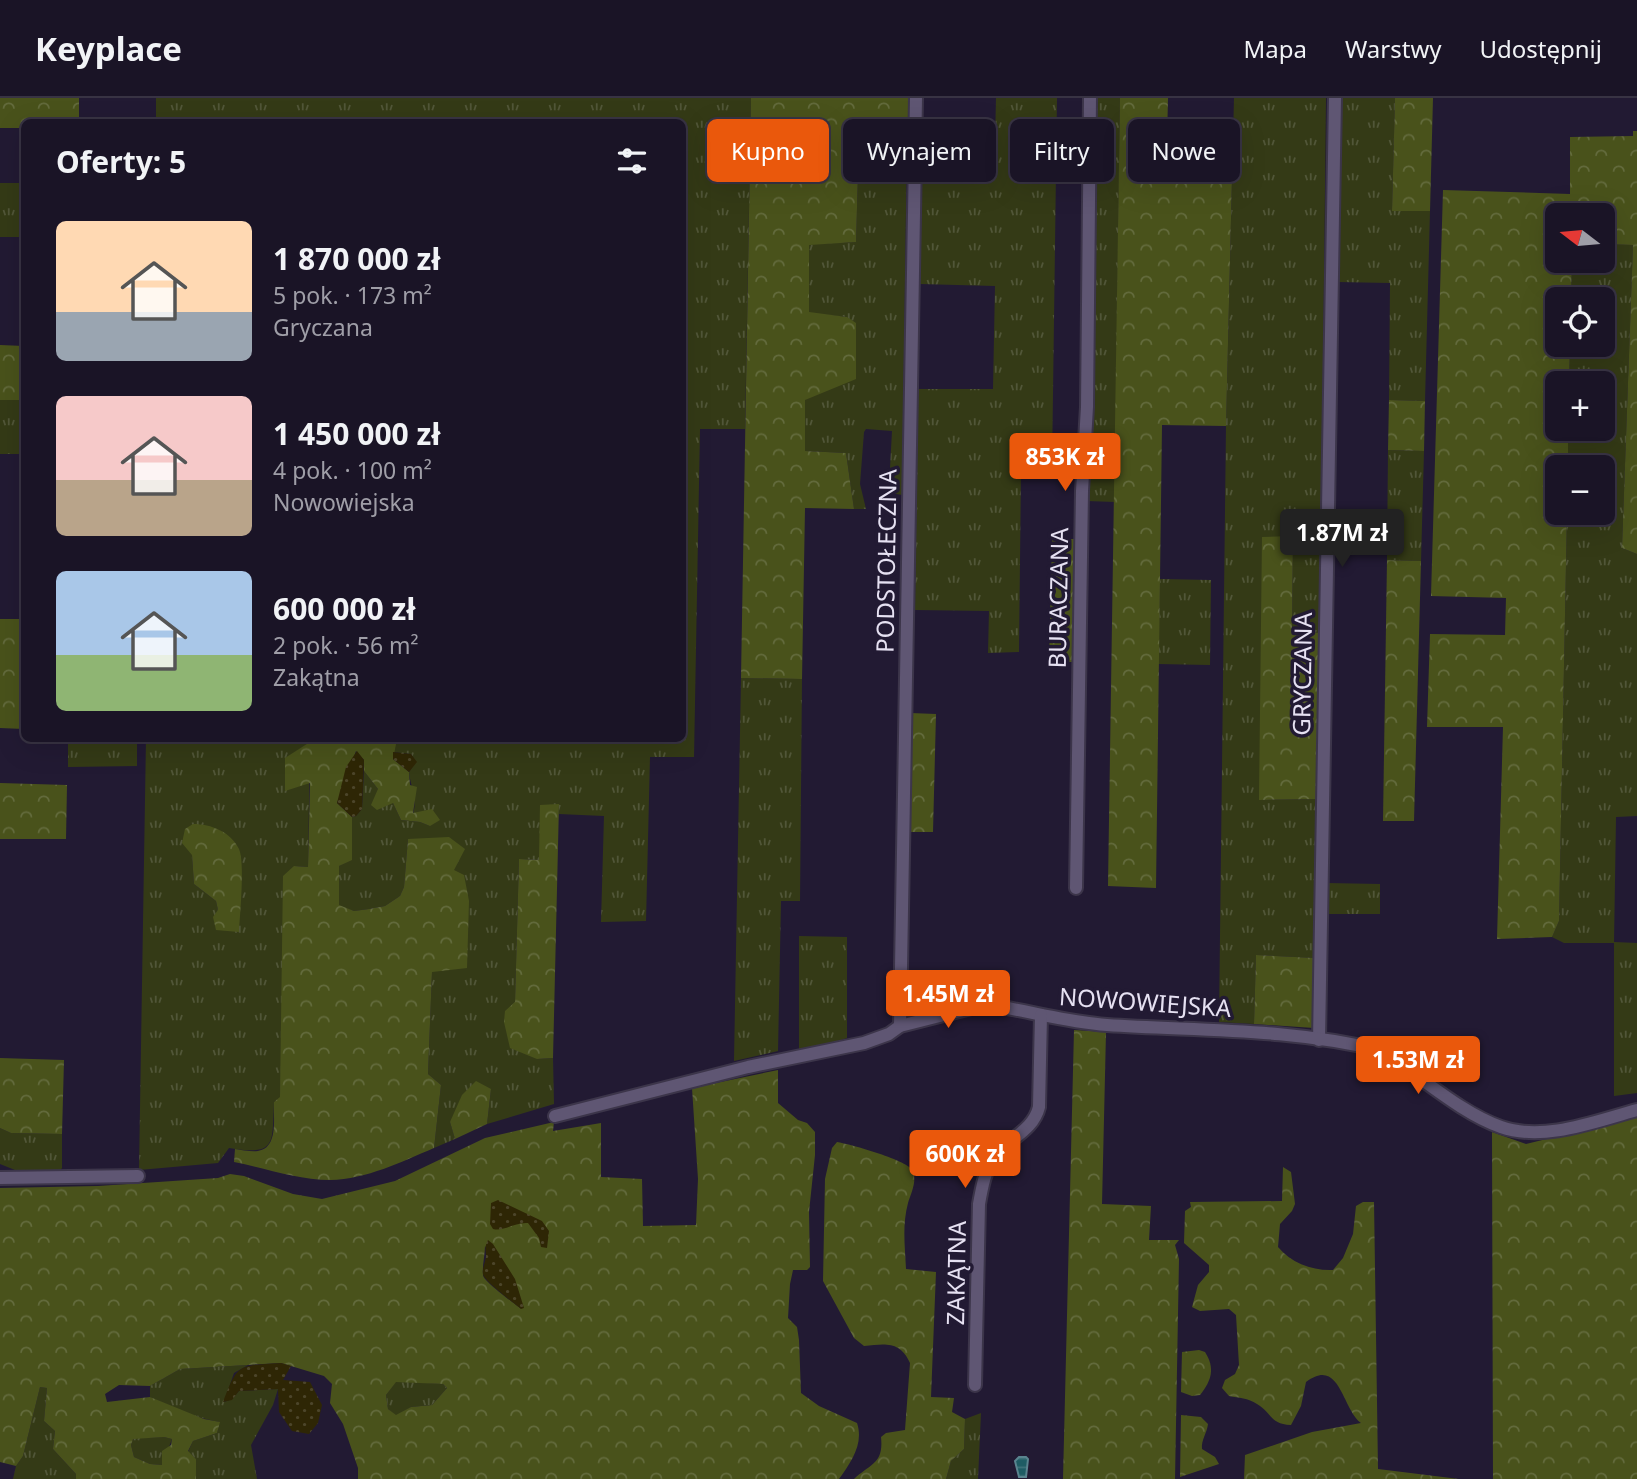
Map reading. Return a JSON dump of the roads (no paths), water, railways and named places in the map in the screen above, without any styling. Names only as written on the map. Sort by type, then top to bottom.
[{"type":"street","name":"PODSTOŁECZNA","points":[[900,1026],[916,98]]},
{"type":"street","name":"BURACZANA","points":[[1076,888],[1082,491],[1087,407],[1090,98]]},
{"type":"street","name":"GRYCZANA","points":[[1319,1040],[1335,98]]},
{"type":"street","name":"NOWOWIEJSKA","points":[[555,1116],[748,1067],[864,1042],[889,1034],[900,1026],[967,1008],[990,1005],[1108,1025],[1226,1030],[1319,1040],[1379,1050],[1469,1110],[1501,1127],[1524,1132],[1556,1131],[1637,1110]]},
{"type":"street","name":"ZAKĄTNA","points":[[975,1385],[979,1203],[984,1179],[995,1156],[1028,1127],[1037,1115],[1041,1015]]},
{"type":"street","points":[[0,1178],[138,1176]]}]
